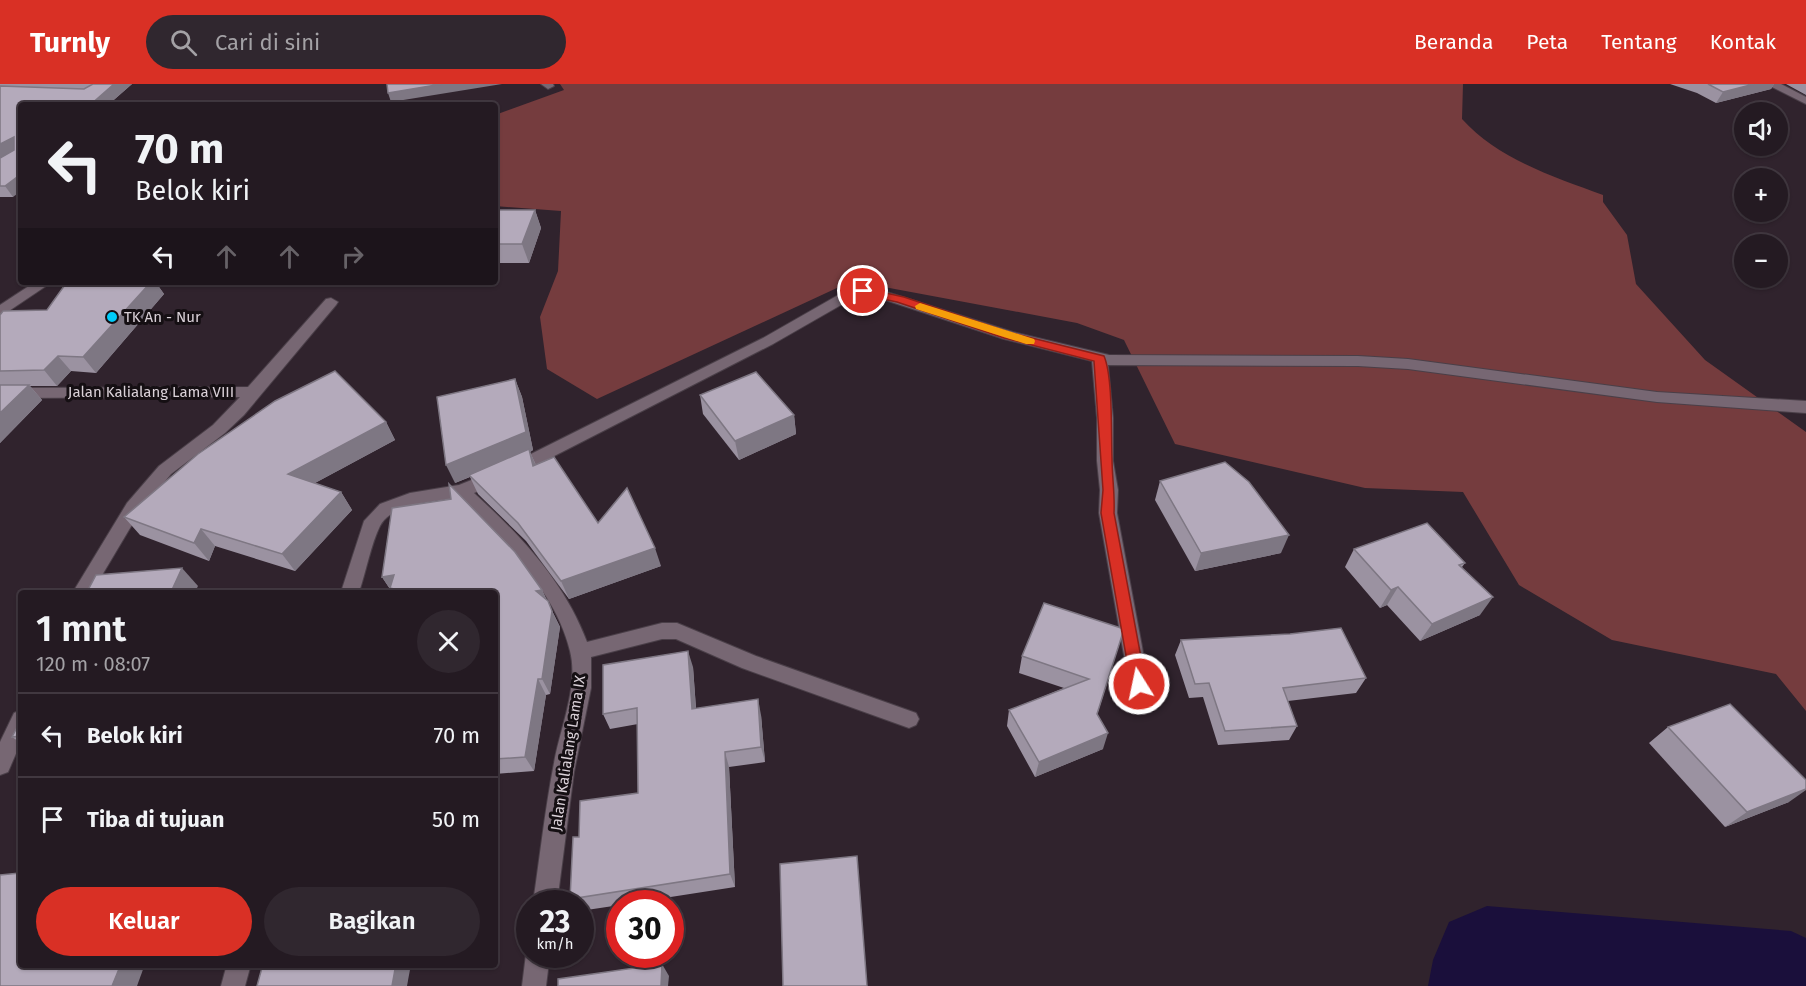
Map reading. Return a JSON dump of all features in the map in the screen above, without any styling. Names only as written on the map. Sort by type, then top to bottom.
[{"type":"street","points":[[1772,84],[1806,100]]},
{"type":"street","points":[[0,312],[40,285]]},
{"type":"street","points":[[351,590],[373,521],[386,509],[410,499],[461,491],[517,468],[768,341],[852,293],[874,292],[1008,336],[1100,359],[1143,362],[1358,361],[1408,364],[1657,397],[1806,407]]},
{"type":"street","points":[[252,392],[331,303]]},
{"type":"street","points":[[1100,359],[1105,418],[1105,461],[1109,490],[1108,513],[1139,684]]},
{"type":"street","name":"Jalan Kalialang Lama VIII","points":[[0,393],[252,392]]},
{"type":"street","name":"Jalan Kalialang Lama VIII","points":[[83,590],[133,508],[165,470],[219,429],[238,411],[252,392]]},
{"type":"street","name":"Jalan Kalialang Lama IX","points":[[461,491],[493,520],[546,579],[566,615],[580,652],[582,675],[566,754],[547,890]]},
{"type":"street","points":[[580,652],[662,631],[677,631],[749,662],[909,719]]},
{"type":"street","points":[[0,765],[18,726]]},
{"type":"street","points":[[233,986],[238,968]]},
{"type":"street","points":[[534,986],[536,968]]},
{"type":"shaded area","points":[[560,84],[1463,84],[1462,119],[1476,133],[1510,156],[1546,174],[1603,195],[1603,202],[1627,235],[1636,284],[1705,360],[1806,432],[1806,711],[1776,674],[1612,640],[1519,585],[1463,492],[1365,488],[1175,444],[1124,340],[1077,323],[852,281],[597,399],[547,369],[540,317],[558,271],[561,211],[498,206],[498,114],[564,90]]},
{"type":"building","points":[[93,84],[114,84],[93,102],[18,102],[18,176],[5,186],[0,186],[0,158],[14,150],[14,137],[0,144],[0,86],[84,89]]},
{"type":"building","points":[[387,84],[442,84],[388,93]]},
{"type":"building","points":[[1708,84],[1754,84],[1723,92]]},
{"type":"building","points":[[498,210],[535,210],[522,244],[498,244]]},
{"type":"building","points":[[65,285],[148,285],[83,357],[58,356],[44,370],[0,371],[0,315],[3,311],[47,310]]},
{"type":"building","points":[[335,371],[386,422],[288,474],[341,492],[282,554],[201,529],[194,543],[124,517],[198,454],[275,401]]},
{"type":"building","points":[[756,372],[794,415],[735,441],[700,395]]},
{"type":"building","points":[[515,379],[526,432],[446,465],[437,397]]},
{"type":"building","points":[[0,385],[29,385],[0,413]]},
{"type":"building","points":[[529,449],[533,466],[554,457],[598,523],[627,488],[655,548],[561,581],[518,523],[469,475]]},
{"type":"building","points":[[1225,462],[1249,482],[1289,535],[1201,553],[1160,481]]},
{"type":"building","points":[[449,484],[515,552],[542,590],[536,591],[548,601],[552,611],[542,679],[538,679],[525,757],[498,759],[498,590],[398,590],[390,588],[394,575],[382,577],[392,508],[451,499]]},
{"type":"building","points":[[1427,523],[1465,563],[1459,565],[1493,597],[1432,624],[1398,587],[1391,590],[1354,549]]},
{"type":"building","points":[[182,568],[172,590],[88,590],[96,575]]},
{"type":"building","points":[[1044,603],[1124,629],[1097,714],[1108,733],[1039,762],[1009,710],[1089,679],[1022,656]]},
{"type":"building","points":[[1341,628],[1366,678],[1283,688],[1297,726],[1225,731],[1209,683],[1195,684],[1181,640],[1290,634]]},
{"type":"building","points":[[688,651],[692,709],[758,699],[761,747],[725,752],[730,874],[628,890],[606,890],[606,893],[594,895],[594,890],[570,890],[573,837],[579,837],[580,801],[638,793],[637,708],[603,714],[603,665]]},
{"type":"building","points":[[1730,704],[1806,780],[1806,789],[1747,812],[1668,727]]},
{"type":"building","points":[[18,726],[18,736],[12,737]]},
{"type":"building","points":[[857,856],[867,986],[783,986],[780,864]]},
{"type":"building","points":[[18,873],[18,968],[119,968],[112,986],[0,986],[0,875]]},
{"type":"building","points":[[262,968],[395,968],[392,986],[257,986]]},
{"type":"building","points":[[634,968],[662,968],[661,986],[558,986],[558,979]]},
{"type":"waterway","points":[[1483,986],[1487,960],[1791,986]]},
{"type":"slow traffic","points":[[920,306],[1008,336],[1030,341]]},
{"type":"place","name":"TK An - Nur","points":[[112,317]]},
{"type":"route","points":[[863,291],[900,299],[1008,336],[1100,359],[1105,418],[1105,461],[1109,490],[1108,513],[1139,684]]}]
